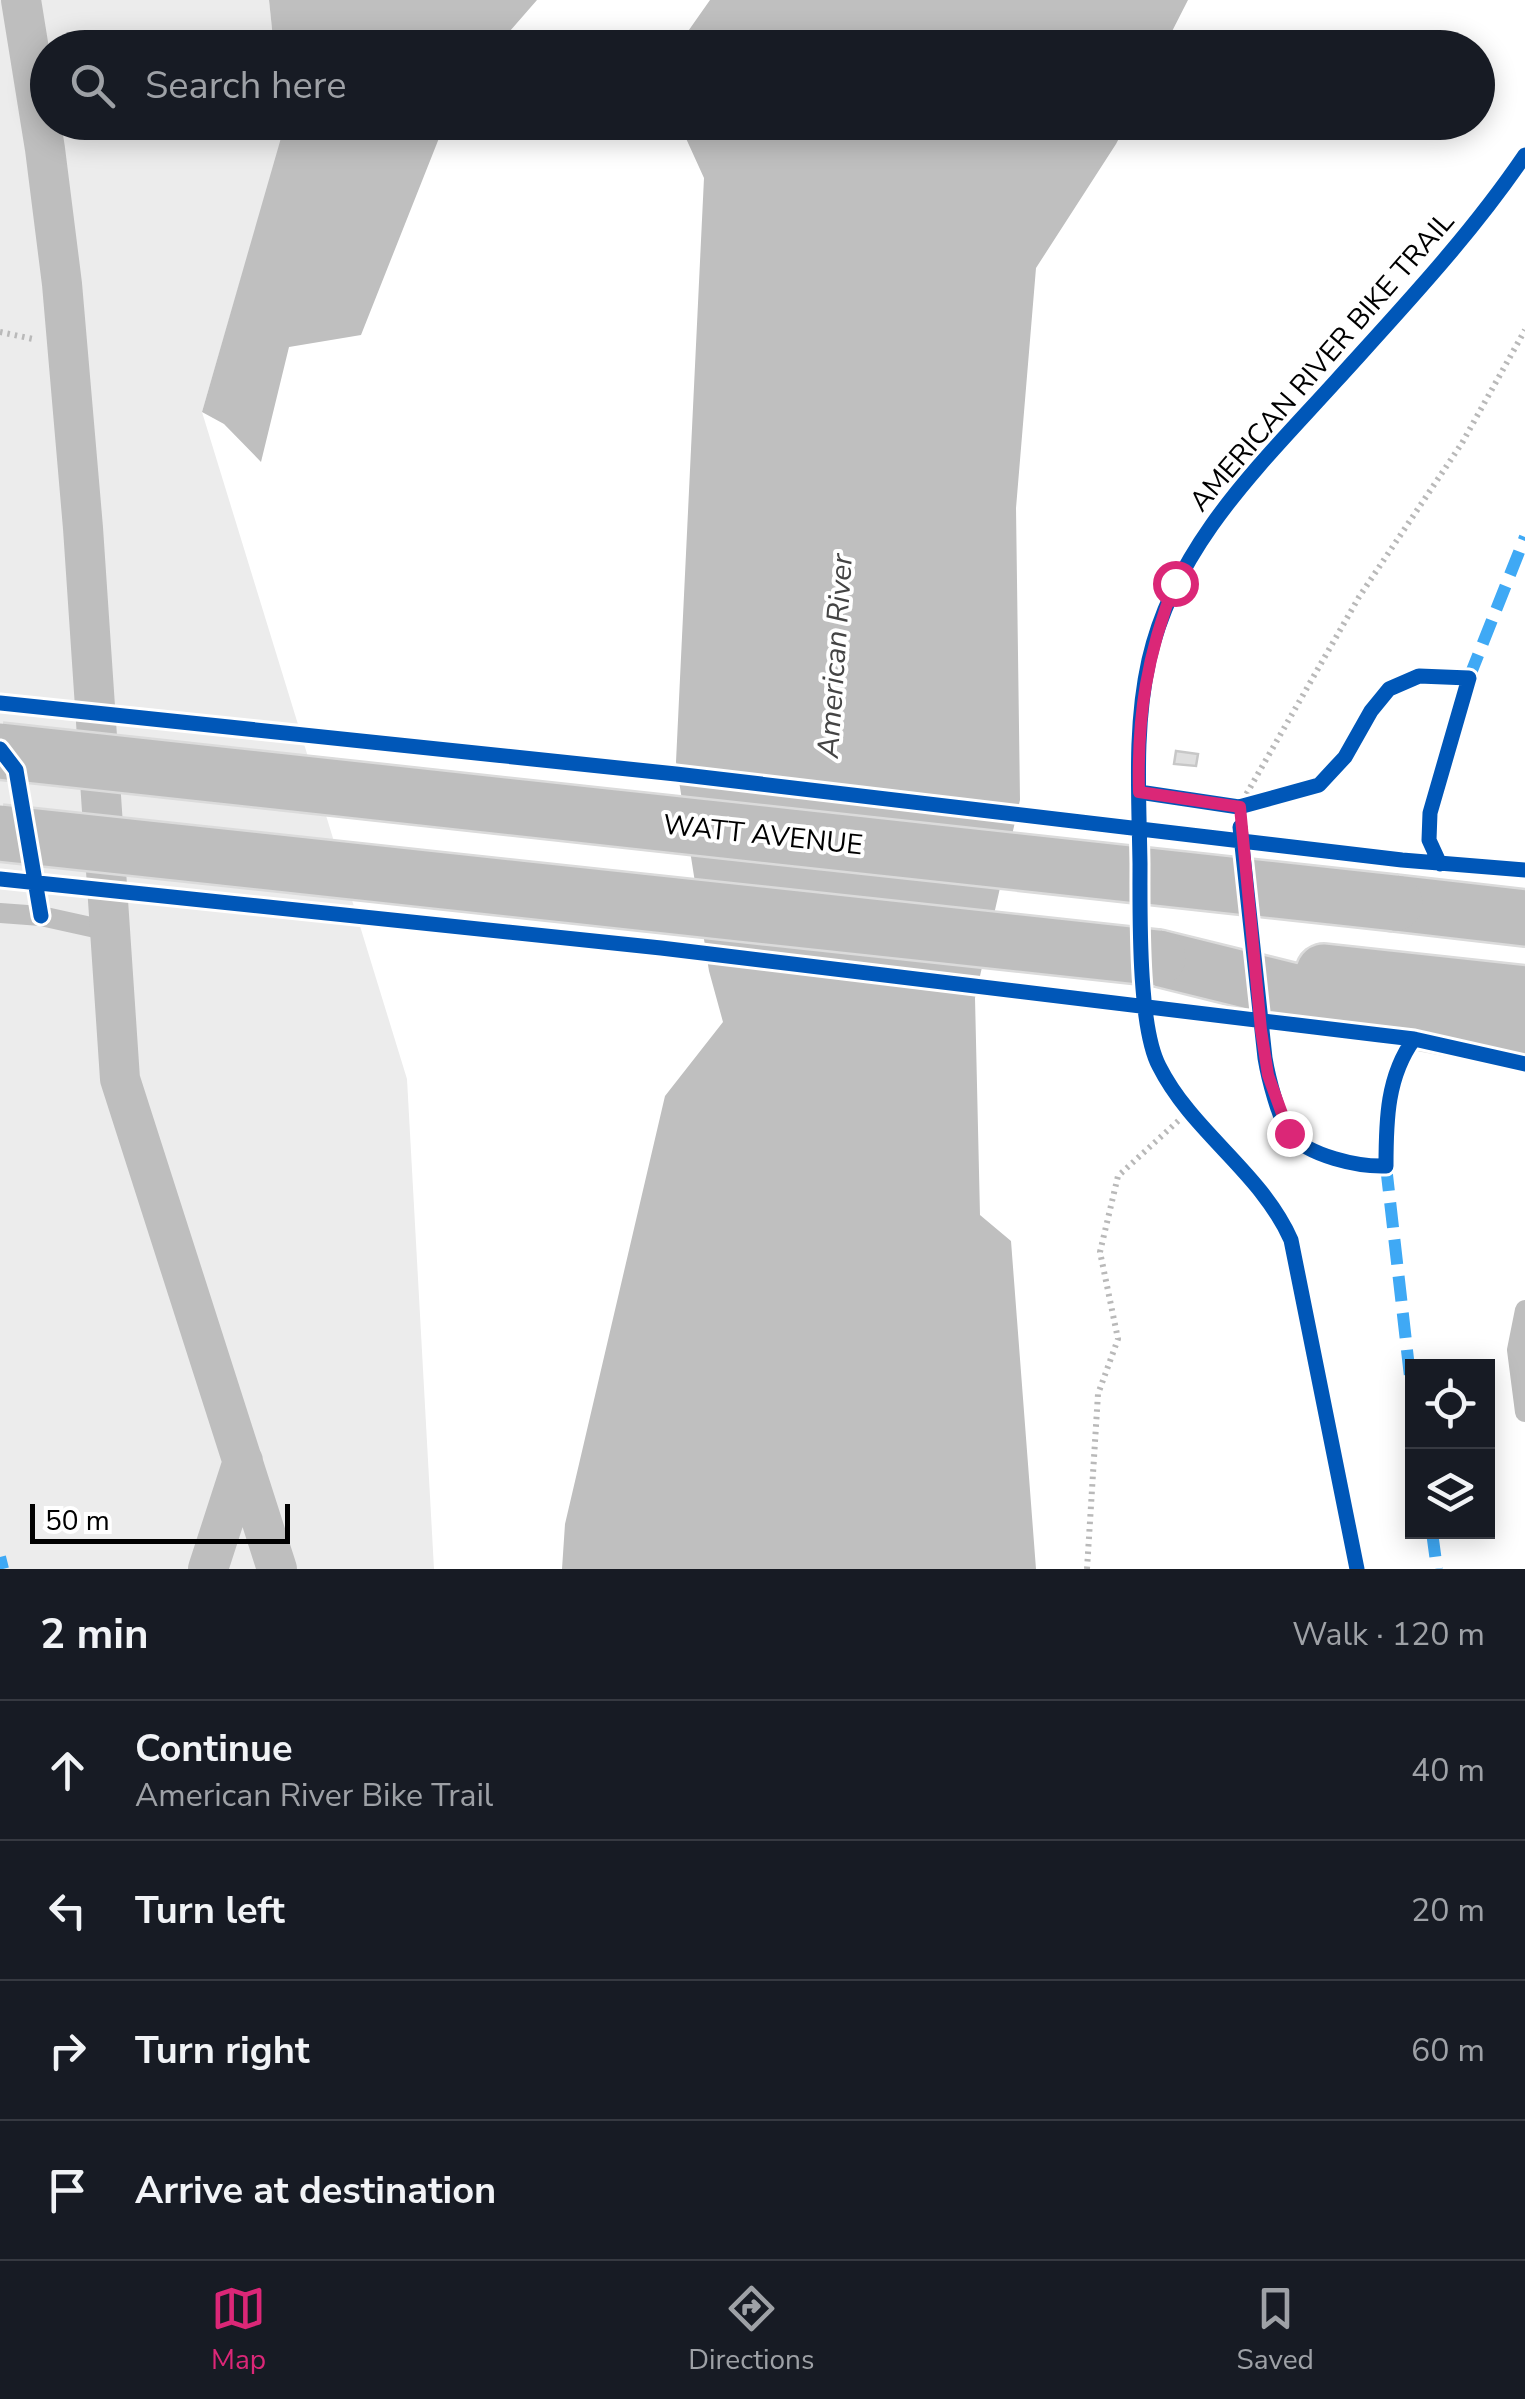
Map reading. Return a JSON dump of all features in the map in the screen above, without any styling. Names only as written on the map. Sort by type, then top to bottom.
[{"type":"main road","name":"WATT AVENUE","points":[[0,751],[1525,918]]},
{"type":"main road","points":[[0,833],[1158,958],[1389,996],[1525,1041]]},
{"type":"main road","points":[[1389,996],[1525,994]]},
{"type":"street","points":[[21,0],[30,56]]},
{"type":"street","points":[[43,140],[62,284],[83,528],[120,1079],[277,1569]]},
{"type":"street","points":[[208,1569],[244,1461]]},
{"type":"lane","points":[[0,913],[41,916],[109,932]]},
{"type":"lane","points":[[1525,1310],[1517,1350],[1525,1412]]},
{"type":"path","points":[[1239,809],[1359,598],[1462,443],[1525,330]]},
{"type":"path","points":[[0,332],[10,336]]},
{"type":"path","points":[[1179,1096],[1202,1125]]},
{"type":"path","points":[[1087,1569],[1098,1394],[1118,1340],[1100,1252],[1118,1176],[1204,1100]]},
{"type":"shaded area","points":[[0,0],[269,0],[272,30],[30,30],[30,140],[281,140],[202,412],[407,1079],[434,1569],[0,1569]]},
{"type":"water","points":[[269,0],[537,0],[511,30],[272,30]]},
{"type":"water","points":[[710,0],[1188,0],[1173,30],[689,30]]},
{"type":"water","points":[[280,140],[438,140],[361,335],[289,347],[261,462],[224,424],[202,412]]},
{"type":"water","name":"American River","points":[[687,140],[1118,140],[1036,268],[1016,508],[1020,800],[975,998],[980,1215],[1011,1241],[1036,1569],[562,1569],[565,1524],[665,1096],[723,1022],[709,971],[676,762],[704,178]]},
{"type":"building","points":[[1176,751],[1198,754],[1196,766],[1174,764]]},
{"type":"marked path","points":[[1469,678],[1525,537]]},
{"type":"marked path","points":[[1386,1166],[1408,1359]]},
{"type":"marked path","points":[[1433,1539],[1437,1569]]},
{"type":"marked path","points":[[0,1557],[3,1569]]},
{"type":"cycle path","name":"AMERICAN RIVER BIKE TRAIL","points":[[1357,1569],[1291,1240],[1262,1193],[1173,1090],[1152,1048],[1140,938],[1138,762],[1144,685],[1161,618],[1178,580],[1224,509],[1458,243],[1525,155]]},
{"type":"cycle path","points":[[1139,792],[1239,807],[1319,785],[1345,757],[1371,711],[1389,689],[1419,676],[1469,678],[1430,813],[1429,840],[1440,864]]},
{"type":"cycle path","points":[[0,703],[676,774],[1402,860],[1525,870]]},
{"type":"cycle path","points":[[0,749],[16,770],[41,916]]},
{"type":"cycle path","points":[[1240,827],[1265,1058],[1278,1109],[1290,1134],[1298,1142],[1335,1159],[1386,1166],[1393,1083],[1414,1039]]},
{"type":"cycle path","points":[[0,879],[661,948],[1414,1039],[1525,1064]]},
{"type":"route","points":[[1175,583],[1149,659],[1141,706],[1139,792],[1240,807],[1261,1030],[1268,1075],[1289,1133]]}]
